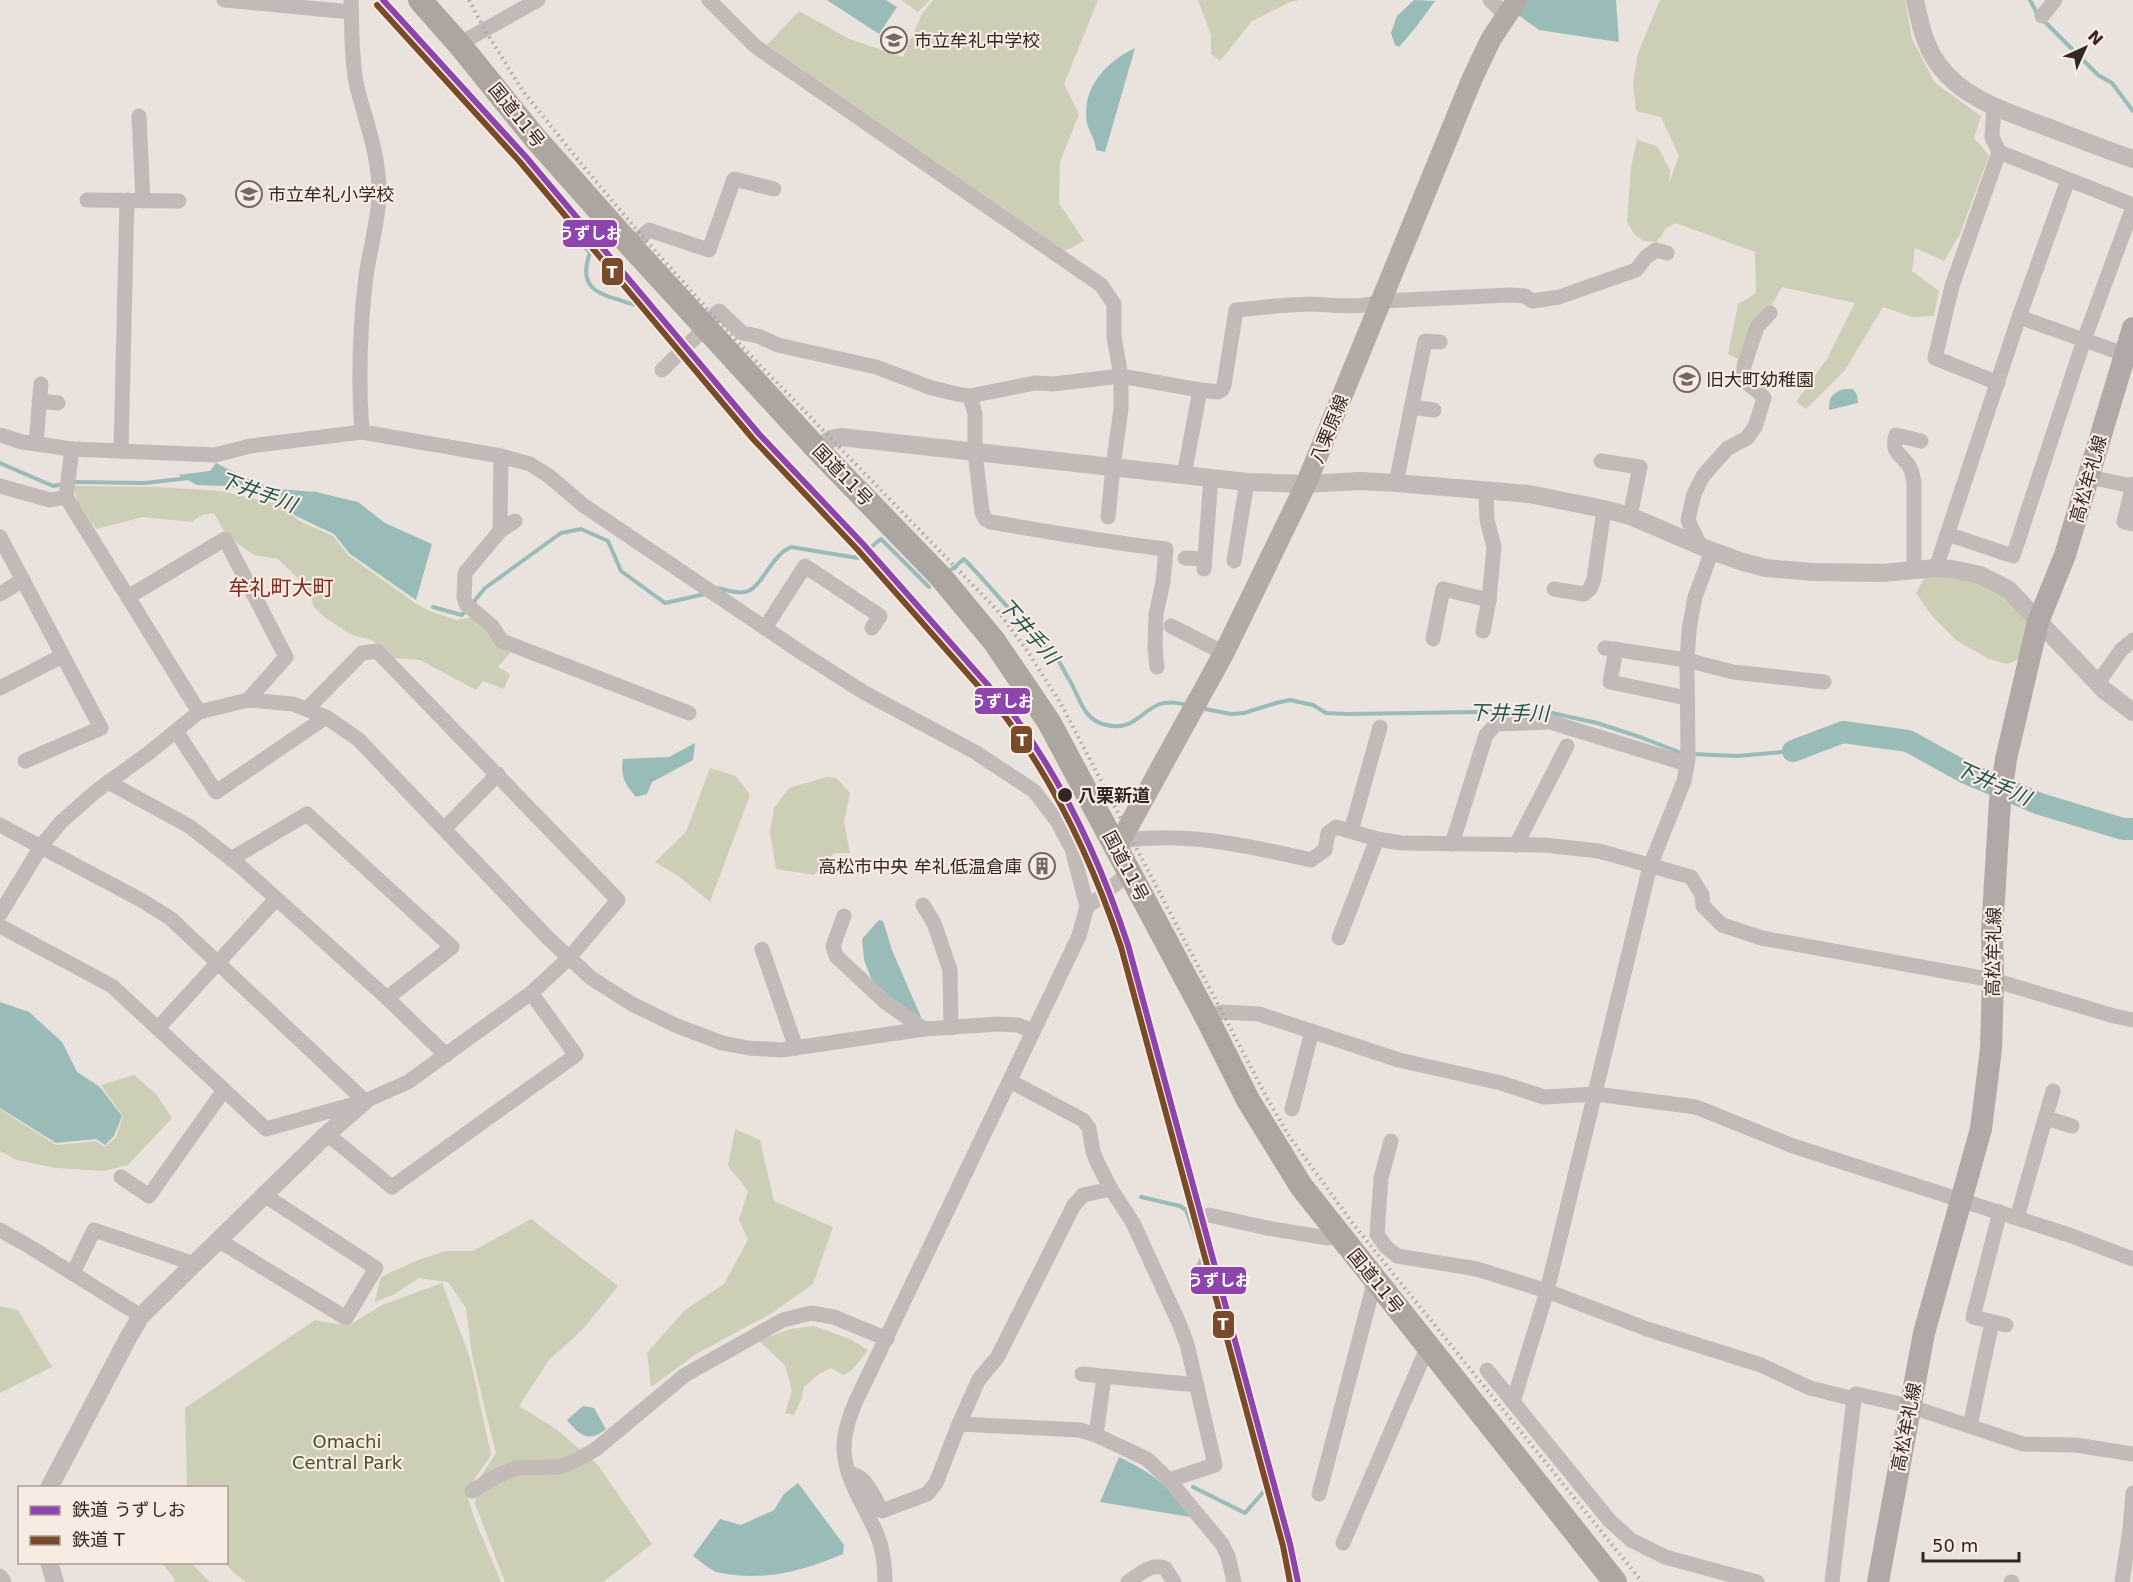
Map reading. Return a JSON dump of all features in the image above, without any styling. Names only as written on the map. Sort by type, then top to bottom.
[{"type":"highway","name":"国道11号","points":[[420,0],[535,138],[631,246],[817,449],[940,576],[994,641],[1049,722],[1119,844],[1130,874],[1248,1100],[1301,1186],[1615,1582]]},
{"type":"main road","name":"八栗原線","points":[[1119,844],[1224,653],[1306,484],[1472,79],[1491,39],[1500,4]]},
{"type":"main road","name":"高松牟礼線","points":[[1878,1582],[1924,1333],[1981,1129],[1991,1049],[1992,932],[2001,791],[2006,759],[2038,622],[2065,555],[2133,328]]},
{"type":"street","points":[[224,0],[351,6],[357,85],[373,142],[379,192],[377,222],[364,297],[359,398],[362,432]]},
{"type":"street","points":[[459,44],[538,0]]},
{"type":"street","points":[[709,0],[755,46],[1101,285],[1114,304],[1114,337],[1122,376],[1121,409],[1108,516]]},
{"type":"street","points":[[1915,0],[1923,36],[1937,64],[1967,93],[1994,106],[2133,159]]},
{"type":"street","points":[[2042,16],[2055,0]]},
{"type":"street","points":[[1947,534],[2013,556],[2084,340],[2133,206],[1999,152],[1992,137],[1994,106]]},
{"type":"street","points":[[139,116],[143,201]]},
{"type":"street","points":[[1998,383],[1935,358],[1952,286],[1999,152]]},
{"type":"street","points":[[631,246],[649,230],[709,250],[734,179],[774,189]]},
{"type":"street","points":[[1936,568],[2019,317],[2068,180]]},
{"type":"street","points":[[87,200],[179,201]]},
{"type":"street","points":[[122,451],[127,200]]},
{"type":"street","points":[[662,370],[719,311],[742,333],[758,336],[778,345],[876,367],[932,388],[970,396],[1035,383],[1053,384],[1122,376],[1218,392],[1224,385],[1236,310],[1304,304],[1340,307],[1371,305],[1382,301],[1510,295],[1525,297],[1532,301],[1559,297],[1636,270],[1646,257],[1656,250],[1667,253]]},
{"type":"street","points":[[1513,1402],[1547,1291],[1650,866],[1684,781],[1688,741],[1689,630],[1706,548],[1688,520],[1694,494],[1703,476],[1717,460],[1728,448],[1747,438],[1755,427],[1764,398],[1758,390],[1751,388],[1744,380],[1744,366],[1757,327],[1770,313]]},
{"type":"street","points":[[2019,317],[2124,354]]},
{"type":"street","points":[[1396,483],[1425,341],[1440,342]]},
{"type":"street","points":[[36,444],[41,384]]},
{"type":"street","points":[[1184,475],[1200,390]]},
{"type":"street","points":[[970,396],[975,414],[975,452],[982,512],[985,519],[1053,534],[1166,549],[1163,582],[1156,614],[1157,667]]},
{"type":"street","points":[[39,401],[58,403]]},
{"type":"street","points":[[1411,407],[1434,410]]},
{"type":"street","points":[[0,435],[36,444],[72,449],[215,455],[250,446],[362,432],[501,456],[530,464],[583,506],[865,693],[975,752],[1034,791],[1057,821],[1072,849],[1087,906],[1071,955],[846,1426],[844,1449],[858,1496],[883,1552],[882,1579]]},
{"type":"street","points":[[1914,570],[1914,481],[1911,468],[1896,453],[1893,444],[1896,435],[1921,441]]},
{"type":"street","points":[[817,449],[841,437],[1247,482],[1306,484],[1360,481],[1529,495],[1630,516],[1706,548],[1766,568],[1813,572],[1883,573],[1936,568],[1952,569],[1980,575],[2008,589],[2098,683],[2133,712]]},
{"type":"street","points":[[72,449],[68,488],[128,597],[199,712]]},
{"type":"street","points":[[500,531],[501,456]]},
{"type":"street","points":[[1601,461],[1640,467],[1630,516]]},
{"type":"street","points":[[2089,477],[2133,485],[2124,522],[2133,524]]},
{"type":"street","points":[[1185,558],[1204,564],[1211,478]]},
{"type":"street","points":[[1234,561],[1247,482]]},
{"type":"street","points":[[0,486],[50,500],[68,488]]},
{"type":"street","points":[[1483,631],[1489,600],[1494,547],[1487,520],[1486,491]]},
{"type":"street","points":[[1554,589],[1584,594],[1590,589],[1594,579],[1604,509]]},
{"type":"street","points":[[515,521],[500,531],[465,573],[464,597],[469,607],[492,626],[502,640],[689,713]]},
{"type":"street","points":[[0,537],[101,728],[25,761]]},
{"type":"street","points":[[128,597],[225,540],[286,657],[249,700]]},
{"type":"street","points":[[765,628],[805,566],[880,616],[872,628]]},
{"type":"street","points":[[0,594],[23,580]]},
{"type":"street","points":[[1433,639],[1443,589],[1489,600]]},
{"type":"street","points":[[1172,626],[1224,653]]},
{"type":"street","points":[[2098,683],[2121,650],[2133,640]]},
{"type":"street","points":[[1687,698],[1610,682],[1610,649],[1687,660],[1733,672],[1824,682]]},
{"type":"street","points":[[0,926],[112,986],[266,1130],[365,1101],[408,1082],[531,993],[569,958],[618,900],[378,651],[362,653],[307,709]]},
{"type":"street","points":[[0,688],[62,656]]},
{"type":"street","points":[[0,914],[42,845],[61,822],[108,782],[199,712],[249,700],[293,704],[326,717],[358,739],[591,978],[632,1004],[696,1034],[722,1043],[781,1050],[924,1029],[1018,1025],[1033,1031]]},
{"type":"street","points":[[176,731],[216,792],[326,717]]},
{"type":"street","points":[[1452,844],[1486,735],[1496,724],[1550,722],[1687,762]]},
{"type":"street","points":[[1351,831],[1380,728]]},
{"type":"street","points":[[1516,845],[1568,746]]},
{"type":"street","points":[[444,829],[498,774]]},
{"type":"street","points":[[108,782],[189,826],[231,859],[387,998],[446,1055]]},
{"type":"street","points":[[231,859],[307,814],[452,947],[387,998]]},
{"type":"street","points":[[0,825],[42,845],[170,918],[365,1101]]},
{"type":"street","points":[[1119,844],[1144,839],[1211,840],[1242,844],[1311,860],[1325,850],[1328,833],[1336,827],[1377,839],[1401,843],[1516,845],[1599,850],[1691,877],[1702,895],[1703,906],[1722,925],[1762,938],[1993,980],[2133,1020]]},
{"type":"street","points":[[1339,938],[1377,839]]},
{"type":"street","points":[[1087,906],[1097,901],[1122,878],[1130,874]]},
{"type":"street","points":[[158,1028],[276,898]]},
{"type":"street","points":[[923,905],[934,923],[950,970],[951,1028]]},
{"type":"street","points":[[844,916],[833,946],[836,956],[885,1002],[924,1029]]},
{"type":"street","points":[[762,949],[796,1048]]},
{"type":"street","points":[[327,1134],[392,1187],[576,1054],[531,993]]},
{"type":"street","points":[[1206,1016],[1223,1012],[1259,1014],[1399,1060],[1501,1083],[1544,1097],[1595,1094],[1696,1107],[1793,1146],[2000,1212],[2133,1258]]},
{"type":"street","points":[[1292,1109],[1312,1031]]},
{"type":"street","points":[[1010,1081],[1083,1120],[1089,1128],[1093,1152],[1111,1189],[1133,1223],[1179,1323],[1187,1344],[1215,1466],[1169,1480]]},
{"type":"street","points":[[121,1177],[149,1196],[224,1090]]},
{"type":"street","points":[[2017,1218],[2053,1091]]},
{"type":"street","points":[[50,1486],[141,1316],[327,1134],[365,1101]]},
{"type":"street","points":[[2046,1118],[2072,1126]]},
{"type":"street","points":[[1391,1141],[1381,1178],[1377,1234],[1386,1247],[1397,1256],[1477,1269],[1547,1291],[1647,1329],[1761,1365],[1810,1388],[1854,1399]]},
{"type":"street","points":[[850,1474],[862,1478],[882,1511],[927,1494],[936,1483],[979,1379],[997,1358],[1074,1205],[1083,1195],[1111,1189]]},
{"type":"street","points":[[218,1240],[346,1318],[376,1268],[264,1196]]},
{"type":"street","points":[[1970,1426],[1999,1323],[1973,1317],[2000,1212]]},
{"type":"street","points":[[1209,1215],[1267,1228],[1329,1238],[1338,1234]]},
{"type":"street","points":[[0,1230],[141,1316]]},
{"type":"street","points":[[73,1273],[94,1230],[195,1264]]},
{"type":"street","points":[[1319,1494],[1372,1291],[1372,1277]]},
{"type":"street","points":[[472,1491],[518,1468],[558,1467],[577,1460],[596,1449],[686,1375],[783,1320],[812,1313],[834,1317],[887,1339]]},
{"type":"street","points":[[1343,1543],[1428,1346]]},
{"type":"street","points":[[1486,1370],[1609,1520],[1631,1540],[1665,1557],[1756,1582]]},
{"type":"street","points":[[1082,1374],[1197,1386]]},
{"type":"street","points":[[1096,1434],[1104,1377]]},
{"type":"street","points":[[1832,1582],[1856,1394],[1909,1406],[2024,1444],[2076,1445],[2133,1454]]},
{"type":"street","points":[[959,1424],[1080,1430],[1096,1434],[1147,1459],[1169,1480],[1222,1544],[1228,1556],[1234,1582]]},
{"type":"street","points":[[2121,1582],[2130,1529],[2133,1493]]},
{"type":"street","points":[[49,1564],[55,1582]]},
{"type":"street","points":[[1128,1582],[1153,1566],[1165,1568],[1174,1582]]},
{"type":"street","points":[[0,1576],[4,1582]]},
{"type":"green space","points":[[901,0],[930,0],[918,12]]},
{"type":"green space","points":[[933,0],[1098,0],[1064,84],[1079,114],[1060,162],[1059,203],[1084,241],[1065,251],[767,45],[799,11],[849,39],[903,57],[922,14]]},
{"type":"green space","points":[[1198,0],[1299,0],[1290,2],[1252,21],[1220,61],[1211,54],[1211,35]]},
{"type":"green space","points":[[1660,0],[1905,0],[1912,39],[1935,83],[1981,116],[1974,138],[1989,155],[1960,234],[1944,261],[1915,248],[1912,271],[1939,291],[1934,316],[1912,317],[1883,307],[1845,370],[1806,409],[1796,402],[1827,359],[1855,303],[1782,287],[1740,360],[1728,354],[1738,304],[1756,293],[1755,252],[1676,223],[1665,229],[1656,242],[1644,241],[1634,234],[1627,222],[1631,167],[1637,140],[1657,146],[1670,170],[1669,183],[1679,156],[1661,117],[1636,111],[1633,83],[1638,53]]},
{"type":"green space","points":[[73,486],[157,487],[221,491],[277,504],[301,522],[333,536],[348,555],[415,603],[456,620],[472,617],[491,629],[510,653],[498,667],[510,674],[504,689],[483,681],[476,690],[420,660],[394,658],[374,641],[350,634],[327,619],[314,607],[306,586],[278,559],[254,555],[231,539],[214,513],[202,515],[192,522],[143,517],[96,529],[78,503]]},
{"type":"green space","points":[[1928,571],[1951,571],[2007,593],[2028,620],[2024,657],[2007,664],[1989,659],[1956,640],[1932,616],[1916,593]]},
{"type":"green space","points":[[710,768],[736,776],[750,795],[710,902],[680,877],[655,862],[686,832]]},
{"type":"green space","points":[[827,777],[836,778],[850,793],[844,822],[850,853],[834,853],[814,875],[776,869],[770,832],[774,808],[789,788]]},
{"type":"green space","points":[[134,1075],[156,1094],[172,1118],[128,1165],[103,1171],[56,1168],[17,1160],[0,1151],[0,1109],[56,1145],[96,1141],[105,1147],[116,1137],[123,1116],[101,1085]]},
{"type":"green space","points":[[735,1129],[760,1140],[774,1201],[833,1227],[813,1284],[772,1313],[696,1354],[651,1387],[647,1353],[685,1310],[724,1284],[748,1240],[739,1220],[748,1191],[728,1166]]},
{"type":"green space","points":[[531,1219],[618,1286],[582,1330],[549,1360],[519,1406],[556,1429],[598,1465],[652,1544],[603,1582],[505,1582],[475,1504],[477,1481],[496,1454],[472,1355],[466,1308],[448,1282],[419,1278],[393,1295],[375,1302],[381,1277],[418,1260],[446,1251],[473,1251]]},
{"type":"green space","name":"Omachi Central Park","points":[[442,1283],[470,1358],[491,1455],[466,1492],[501,1582],[246,1582],[227,1564],[228,1486],[187,1486],[185,1408],[315,1320],[348,1326],[382,1305]]},
{"type":"green space","points":[[0,1306],[18,1310],[52,1367],[0,1393]]},
{"type":"green space","points":[[814,1326],[852,1340],[868,1350],[852,1370],[843,1375],[831,1368],[819,1374],[804,1387],[802,1398],[794,1415],[785,1413],[792,1391],[785,1365],[759,1341],[790,1329]]},
{"type":"green space","points":[[163,1564],[192,1564],[210,1582],[174,1582],[175,1579]]},
{"type":"water","points":[[827,0],[886,0],[897,7],[879,34]]},
{"type":"water","points":[[1414,0],[1435,1],[1399,47],[1395,45],[1391,33],[1397,16]]},
{"type":"water","points":[[1527,0],[1616,0],[1619,42],[1539,30],[1517,14]]},
{"type":"water","points":[[1135,48],[1105,152],[1096,150],[1087,123],[1088,98],[1105,69]]},
{"type":"water","points":[[1844,389],[1853,389],[1858,403],[1829,410],[1832,396]]},
{"type":"water","points":[[216,463],[252,481],[277,489],[316,492],[358,502],[385,523],[432,544],[416,600],[350,554],[334,534],[296,516],[278,501],[228,486],[197,485],[178,475],[210,471]]},
{"type":"water","points":[[695,743],[693,760],[652,782],[647,794],[636,797],[624,780],[623,759],[669,757]]},
{"type":"water","points":[[879,920],[883,921],[892,950],[921,1017],[918,1020],[873,983],[864,960],[862,939]]},
{"type":"water","points":[[0,1002],[29,1012],[62,1042],[77,1072],[100,1087],[122,1116],[114,1136],[105,1145],[96,1139],[56,1143],[0,1108]]},
{"type":"water","points":[[583,1406],[594,1408],[606,1429],[590,1437],[576,1430],[567,1420]]},
{"type":"water","points":[[1119,1457],[1159,1481],[1190,1517],[1100,1502]]},
{"type":"water","points":[[798,1483],[844,1545],[843,1554],[812,1566],[781,1574],[749,1576],[716,1572],[693,1556],[720,1519],[741,1525],[774,1510],[784,1494]]},
{"type":"waterway","points":[[2030,0],[2038,15]]},
{"type":"waterway","points":[[2043,20],[2098,75],[2112,83],[2133,111]]},
{"type":"waterway","points":[[566,226],[590,253],[586,272],[590,285],[602,294],[631,304],[643,305]]},
{"type":"waterway","name":"下井手川","points":[[0,463],[53,486],[63,484]]},
{"type":"waterway","name":"下井手川","points":[[71,482],[145,483],[189,478]]},
{"type":"waterway","name":"下井手川","points":[[472,604],[485,588],[561,533],[581,529],[608,541],[621,571],[665,603],[705,594]]},
{"type":"waterway","name":"下井手川","points":[[717,588],[738,592],[751,590],[777,557],[791,547],[858,558],[881,539],[929,587]]},
{"type":"waterway","name":"下井手川","points":[[952,569],[964,559],[1032,635],[1054,654],[1083,708],[1098,722],[1123,726],[1160,704],[1170,702],[1187,705]]},
{"type":"waterway","name":"下井手川","points":[[433,607],[462,615],[467,609]]},
{"type":"waterway","name":"下井手川","points":[[1200,708],[1231,714],[1244,713],[1290,700],[1313,705],[1326,713],[1347,714],[1543,711],[1597,723],[1684,754]]},
{"type":"waterway","name":"下井手川","points":[[1793,751],[1843,732],[1908,741],[1966,773],[2040,804],[2123,829],[2133,829]]},
{"type":"waterway","name":"下井手川","points":[[1692,754],[1737,756],[1793,751]]},
{"type":"waterway","points":[[1141,1197],[1180,1206],[1186,1210],[1203,1255],[1198,1267]]},
{"type":"waterway","points":[[1193,1487],[1245,1513],[1266,1489]]},
{"type":"railway","points":[[469,0],[522,90],[642,236],[726,330],[997,610],[1028,652],[1061,704],[1289,1136],[1354,1225],[1642,1582]]},
{"type":"rail line","name":"うずしお","points":[[383,0],[526,157],[759,434],[863,544],[1010,710],[1064,794],[1093,852],[1128,945],[1290,1544],[1298,1582]]},
{"type":"rail line","name":"T","points":[[377,5],[520,162],[753,439],[857,549],[1004,715],[1041,769],[1086,855],[1121,947],[1283,1546],[1290,1582]]},
{"type":"place","name":"市立牟礼中学校","points":[[894,40]]},
{"type":"place","name":"市立牟礼小学校","points":[[249,194]]},
{"type":"place","name":"旧大町幼稚園","points":[[1687,379]]},
{"type":"place","name":"八栗新道","points":[[1065,795]]},
{"type":"place","name":"高松市中央 牟礼低温倉庫","points":[[1042,866]]},
{"type":"district","name":"牟礼町大町","points":[[281,588]]}]
